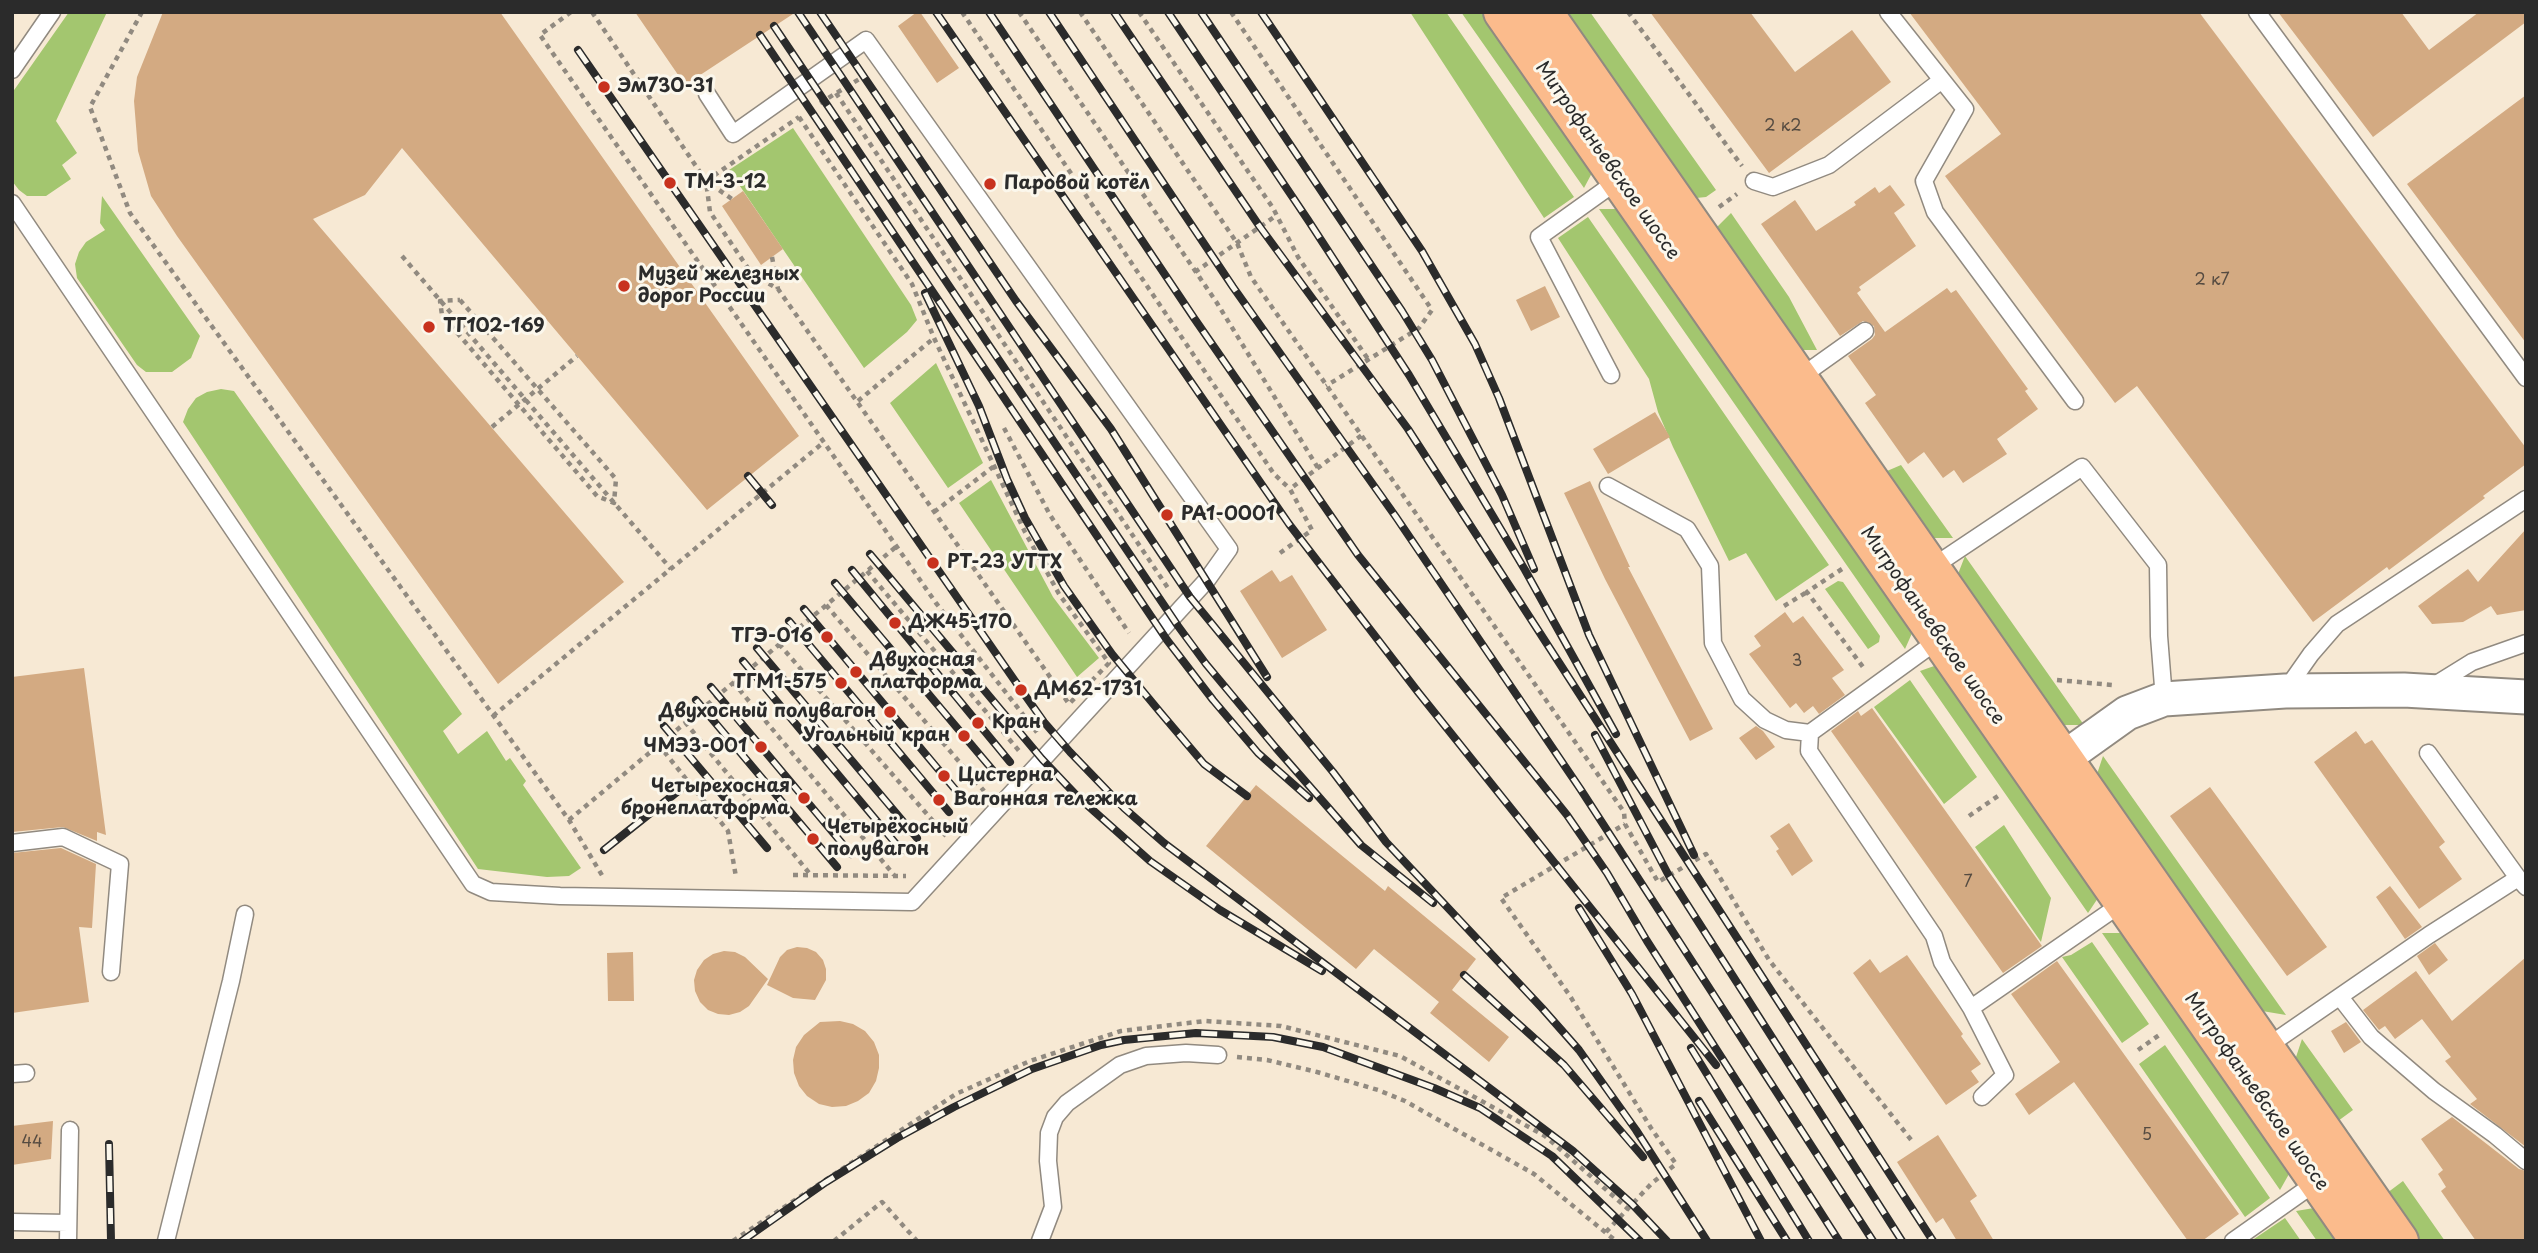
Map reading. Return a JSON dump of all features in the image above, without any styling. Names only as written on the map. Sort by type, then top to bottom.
[{"type":"main road","name":"Митрофаньевское шоссе","points":[[1503,12],[2360,1241]]},
{"type":"main road","name":"Митрофаньевское шоссе","points":[[1543,12],[2399,1241]]},
{"type":"street","points":[[2064,758],[2127,713],[2164,699],[2285,691],[2424,691],[2526,697]]},
{"type":"lane","points":[[12,71],[52,12]]},
{"type":"lane","points":[[1888,12],[1965,109],[1924,181],[1935,212],[2075,401]]},
{"type":"lane","points":[[2257,12],[2526,378]]},
{"type":"lane","points":[[12,203],[472,884],[491,892],[912,902],[1207,580],[1229,549],[866,40],[733,134],[707,94]]},
{"type":"lane","points":[[1754,181],[1773,187],[1829,165],[1942,80]]},
{"type":"lane","points":[[1611,375],[1539,237],[1619,179]]},
{"type":"lane","points":[[1799,378],[1865,331]]},
{"type":"lane","points":[[1931,568],[2082,467],[2158,565],[2164,699]]},
{"type":"lane","points":[[1608,486],[1687,529],[1710,566],[1713,643],[1742,699],[1765,720],[1786,730],[1810,733],[1941,638]]},
{"type":"lane","points":[[2285,691],[2311,654],[2337,624],[2526,499]]},
{"type":"lane","points":[[2424,691],[2472,662],[2526,643]]},
{"type":"lane","points":[[1810,733],[1809,751],[1934,936],[1942,962],[1971,1008],[2005,1075],[1982,1097]]},
{"type":"lane","points":[[2265,1048],[2429,935],[2522,883],[2428,753]]},
{"type":"lane","points":[[12,843],[63,837],[120,864],[111,972]]},
{"type":"lane","points":[[1971,1008],[2124,902]]},
{"type":"lane","points":[[166,1241],[231,981],[245,914]]},
{"type":"lane","points":[[2340,997],[2371,1037],[2434,1091],[2526,1161]]},
{"type":"lane","points":[[1040,1241],[1053,1207],[1048,1161],[1049,1133],[1055,1117],[1067,1103],[1120,1065],[1146,1056],[1186,1053],[1218,1055]]},
{"type":"lane","points":[[68,1241],[71,1129]]},
{"type":"lane","points":[[2234,1241],[2318,1181]]},
{"type":"lane","points":[[12,1222],[68,1223]]},
{"type":"path","points":[[142,12],[90,107],[130,213],[569,820],[613,896]]},
{"type":"path","points":[[571,12],[540,35],[936,603],[1039,735]]},
{"type":"path","points":[[592,12],[706,181],[733,199]]},
{"type":"path","points":[[962,12],[1274,474],[1290,489],[1312,530],[1280,553]]},
{"type":"path","points":[[1019,12],[1217,303],[1318,468]]},
{"type":"path","points":[[1080,12],[1237,243],[1251,277],[1624,812],[1625,824],[1658,882],[1706,854],[1769,960],[1912,1141]]},
{"type":"path","points":[[1139,12],[1277,215],[1298,257],[1368,359]]},
{"type":"path","points":[[1231,12],[1432,310],[1419,328],[1326,386]]},
{"type":"path","points":[[1628,12],[1754,181],[1693,227]]},
{"type":"path","points":[[817,105],[862,75],[871,75]]},
{"type":"path","points":[[836,93],[1171,592],[1162,602]]},
{"type":"path","points":[[706,181],[805,113]]},
{"type":"path","points":[[799,117],[912,284],[934,338],[1024,532],[1059,594],[1109,663]]},
{"type":"path","points":[[706,181],[710,212],[752,274],[778,289],[1069,704]]},
{"type":"path","points":[[1195,272],[1277,215]]},
{"type":"path","points":[[402,256],[671,569]]},
{"type":"path","points":[[772,257],[778,289]]},
{"type":"path","points":[[440,301],[460,300],[616,479],[614,503]]},
{"type":"path","points":[[440,301],[442,315],[597,496],[614,503]]},
{"type":"path","points":[[858,401],[934,338]]},
{"type":"path","points":[[492,427],[577,356]]},
{"type":"path","points":[[1004,428],[1050,515],[1132,637],[1138,630]]},
{"type":"path","points":[[1290,489],[1362,435]]},
{"type":"path","points":[[493,716],[824,442]]},
{"type":"path","points":[[934,512],[993,467]]},
{"type":"path","points":[[569,820],[897,546]]},
{"type":"path","points":[[1784,606],[1842,569]]},
{"type":"path","points":[[867,571],[1023,755],[1048,726]]},
{"type":"path","points":[[1807,592],[1876,685]]},
{"type":"path","points":[[826,605],[987,795]]},
{"type":"path","points":[[779,644],[948,839],[956,830]]},
{"type":"path","points":[[1062,711],[1114,657]]},
{"type":"path","points":[[733,682],[895,876]]},
{"type":"path","points":[[685,722],[810,875]]},
{"type":"path","points":[[658,744],[727,831],[736,877]]},
{"type":"path","points":[[1969,816],[1998,796]]},
{"type":"path","points":[[1606,1232],[1652,1184],[1676,1164],[1570,996],[1501,898],[1625,824]]},
{"type":"path","points":[[786,876],[913,876]]},
{"type":"path","points":[[723,878],[748,877]]},
{"type":"path","points":[[733,1241],[956,1094],[1030,1061],[1121,1031],[1205,1021],[1281,1026],[1401,1056],[1545,1136],[1628,1209]]},
{"type":"path","points":[[2138,1050],[2162,1033]]},
{"type":"path","points":[[1218,1055],[1267,1060],[1317,1072],[1405,1101],[1534,1174],[1616,1241]]},
{"type":"path","points":[[834,1241],[882,1202],[917,1241]]},
{"type":"green space","points":[[69,12],[107,12],[56,121],[77,153],[62,165],[71,179],[46,196],[27,196],[12,181],[12,93]]},
{"type":"green space","points":[[1410,12],[1446,12],[1574,197],[1544,218]]},
{"type":"green space","points":[[1461,12],[1481,12],[1593,171],[1584,188]]},
{"type":"green space","points":[[1567,12],[1590,12],[1716,190],[1706,197],[1696,198]]},
{"type":"green space","points":[[793,128],[911,305],[917,320],[907,332],[864,368],[729,170]]},
{"type":"green space","points":[[102,196],[200,336],[191,358],[172,372],[146,372],[137,365],[77,278],[75,264],[79,252],[86,242],[105,230],[100,223]]},
{"type":"green space","points":[[1599,209],[1619,209],[1913,631],[1905,649]]},
{"type":"green space","points":[[1731,213],[1789,297],[1817,350],[1802,350],[1717,227]]},
{"type":"green space","points":[[1588,217],[1829,565],[1776,601],[1746,553],[1729,561],[1673,447],[1658,412],[1649,379],[1558,238]]},
{"type":"green space","points":[[936,363],[983,463],[948,488],[890,403]]},
{"type":"green space","points":[[221,389],[234,391],[462,714],[443,731],[458,754],[487,731],[506,761],[510,758],[526,781],[523,785],[581,868],[569,876],[547,877],[478,869],[183,422],[196,398]]},
{"type":"green space","points":[[1901,465],[1953,538],[1934,538],[1887,471]]},
{"type":"green space","points":[[991,480],[1053,597],[1099,658],[1077,677],[959,503]]},
{"type":"green space","points":[[1965,556],[2084,725],[2064,725],[1958,574]]},
{"type":"green space","points":[[1838,581],[1843,582],[1880,636],[1879,642],[1868,649],[1825,589]]},
{"type":"green space","points":[[1937,665],[2098,898],[2088,913],[1920,671]]},
{"type":"green space","points":[[1910,680],[1977,777],[1944,804],[1874,707]]},
{"type":"green space","points":[[2103,756],[2286,1015],[2262,1011],[2097,774]]},
{"type":"green space","points":[[2004,825],[2051,898],[2041,942],[1975,847]]},
{"type":"green space","points":[[2102,933],[2123,933],[2289,1174],[2280,1190]]},
{"type":"green space","points":[[2092,942],[2149,1024],[2122,1043],[2062,957],[2071,955]]},
{"type":"green space","points":[[2302,1039],[2353,1110],[2338,1121],[2295,1060]]},
{"type":"green space","points":[[2165,1045],[2270,1198],[2245,1217],[2139,1064]]},
{"type":"green space","points":[[2403,1181],[2445,1241],[2421,1241],[2387,1193]]},
{"type":"green space","points":[[2314,1208],[2337,1241],[2317,1241],[2296,1211]]},
{"type":"green space","points":[[2285,1218],[2301,1241],[2251,1241]]},
{"type":"building","points":[[163,12],[500,12],[799,436],[707,510],[402,148],[365,195],[313,219],[624,582],[498,684],[151,196],[138,151],[134,101],[137,77]]},
{"type":"building","points":[[635,12],[796,12],[685,85]]},
{"type":"building","points":[[920,12],[959,68],[937,83],[898,26]]},
{"type":"building","points":[[1650,12],[1750,12],[1795,72],[1852,30],[1891,82],[1769,173]]},
{"type":"building","points":[[1909,12],[2199,12],[2526,448],[2526,464],[2389,570],[2387,567],[2313,622],[2137,386],[2115,403],[1945,176],[2001,134]]},
{"type":"building","points":[[2278,12],[2401,12],[2429,50],[2479,12],[2526,12],[2526,22],[2373,137]]},
{"type":"building","points":[[2526,95],[2526,343],[2407,184]]},
{"type":"building","points":[[1890,185],[1905,205],[1894,213],[1916,246],[1859,287],[1861,290],[1857,293],[1885,332],[1947,288],[1951,293],[1956,290],[2028,389],[2025,391],[2038,409],[1997,439],[2007,454],[1963,483],[1954,470],[1943,478],[1924,452],[1908,464],[1865,403],[1876,395],[1848,356],[1872,339],[1875,335],[1874,326],[1863,321],[1840,336],[1761,224],[1795,200],[1816,231],[1856,205],[1854,202],[1875,187],[1879,193]]},
{"type":"building","points":[[743,191],[783,249],[761,265],[722,206]]},
{"type":"building","points":[[1545,286],[1560,317],[1531,331],[1516,300]]},
{"type":"building","points":[[1655,412],[1670,437],[1608,474],[1593,449]]},
{"type":"building","points":[[1590,481],[1628,567],[1713,729],[1690,741],[1605,579],[1564,493]]},
{"type":"building","points":[[2526,529],[2526,610],[2497,615],[2491,606],[2463,622],[2432,624],[2418,606],[2468,569],[2478,582]]},
{"type":"building","points":[[1272,570],[1280,582],[1292,575],[1327,630],[1282,658],[1240,591]]},
{"type":"building","points":[[1785,612],[1793,623],[1803,616],[1844,670],[1832,678],[1845,695],[1819,714],[1813,706],[1804,713],[1796,703],[1790,708],[1749,654],[1761,646],[1754,636]]},
{"type":"building","points":[[84,668],[106,835],[97,832],[97,841],[63,827],[12,832],[12,677]]},
{"type":"building","points":[[1872,708],[2042,946],[2003,973],[1831,731],[1858,711],[1861,716]]},
{"type":"building","points":[[1756,726],[1775,747],[1756,760],[1739,738]]},
{"type":"building","points":[[2356,731],[2365,744],[2372,740],[2445,842],[2439,847],[2462,879],[2419,909],[2314,762]]},
{"type":"building","points":[[1256,785],[1385,891],[1388,886],[1476,959],[1452,990],[1509,1037],[1489,1062],[1430,1013],[1439,1002],[1374,949],[1356,969],[1206,846]]},
{"type":"building","points":[[2210,787],[2327,947],[2287,976],[2170,816]]},
{"type":"building","points":[[1789,823],[1813,861],[1792,876],[1770,836]]},
{"type":"building","points":[[61,848],[96,864],[92,928],[79,927],[89,1002],[12,1013],[12,853]]},
{"type":"building","points":[[2390,886],[2422,927],[2405,939],[2376,897]]},
{"type":"building","points":[[2435,943],[2448,960],[2429,975],[2417,956]]},
{"type":"building","points":[[797,947],[816,952],[823,960],[826,980],[815,1000],[793,998],[767,985],[780,957],[787,950]]},
{"type":"building","points":[[724,951],[745,957],[768,979],[749,1006],[729,1015],[708,1010],[700,1002],[694,980],[704,960]]},
{"type":"building","points":[[633,952],[634,1001],[608,1001],[607,953]]},
{"type":"building","points":[[1907,955],[1981,1064],[1971,1071],[1979,1082],[1946,1105],[1853,973],[1870,959],[1880,973]]},
{"type":"building","points":[[2526,957],[2526,1147],[2470,1104],[2477,1099],[2445,1061],[2451,1057],[2422,1019],[2395,1039],[2385,1026],[2379,1030],[2363,1010],[2416,971],[2452,1021]]},
{"type":"building","points":[[2057,961],[2239,1214],[2202,1241],[2188,1241],[2074,1082],[2029,1115],[2015,1094],[2060,1062],[2011,994]]},
{"type":"building","points":[[840,1021],[865,1031],[874,1042],[879,1055],[879,1068],[869,1093],[846,1106],[832,1107],[819,1104],[807,1096],[799,1086],[793,1060],[796,1047],[804,1035],[820,1022]]},
{"type":"building","points":[[2346,1022],[2361,1042],[2344,1053],[2331,1031]]},
{"type":"building","points":[[2452,1117],[2519,1169],[2526,1171],[2526,1241],[2476,1241],[2441,1191],[2446,1187],[2438,1174],[2443,1170],[2421,1139]]},
{"type":"building","points":[[53,1121],[51,1159],[12,1165],[12,1126]]},
{"type":"building","points":[[1938,1135],[1977,1196],[1970,1201],[1994,1241],[1957,1241],[1943,1218],[1936,1223],[1897,1162]]},
{"type":"railway","points":[[798,12],[1190,597],[1333,772],[1386,842],[1579,1050],[1636,1130],[1707,1241]]},
{"type":"railway","points":[[820,12],[1016,301],[1111,429],[1267,677]]},
{"type":"railway","points":[[936,12],[1289,524],[1418,692],[1716,1065]]},
{"type":"railway","points":[[989,12],[1194,318],[1358,555],[1567,815],[1607,873],[1647,941],[1839,1241]]},
{"type":"railway","points":[[1049,12],[1233,287],[1396,517],[1581,790],[1873,1241]]},
{"type":"railway","points":[[1114,12],[1260,227],[1408,429],[1933,1241]]},
{"type":"railway","points":[[1168,12],[1409,375],[1525,570],[1616,734]]},
{"type":"railway","points":[[1201,12],[1402,311],[1432,360],[1502,495],[1534,569]]},
{"type":"railway","points":[[1261,12],[1422,251],[1475,344],[1499,398],[1589,635],[1694,855]]},
{"type":"railway","points":[[774,26],[1206,664],[1361,845],[1433,903]]},
{"type":"railway","points":[[760,35],[1167,640],[1258,753],[1309,798]]},
{"type":"railway","points":[[578,50],[1015,681],[1044,722],[1070,752],[1124,808],[1164,843],[1573,1151],[1632,1204],[1667,1241]]},
{"type":"railway","points":[[925,293],[979,406],[1025,518],[1064,586],[1112,654],[1204,764],[1247,796]]},
{"type":"railway","points":[[748,476],[772,505]]},
{"type":"railway","points":[[870,554],[1042,759],[1077,796],[1150,861],[1220,910],[1322,971]]},
{"type":"railway","points":[[852,570],[1010,762]]},
{"type":"railway","points":[[835,583],[996,774]]},
{"type":"railway","points":[[804,609],[964,800]]},
{"type":"railway","points":[[789,621],[949,812]]},
{"type":"railway","points":[[757,648],[917,838]]},
{"type":"railway","points":[[743,661],[902,851]]},
{"type":"railway","points":[[711,687],[851,854]]},
{"type":"railway","points":[[696,700],[837,867]]},
{"type":"railway","points":[[664,726],[767,848]]},
{"type":"railway","points":[[1595,735],[1669,876],[1902,1241]]},
{"type":"railway","points":[[604,850],[682,788]]},
{"type":"railway","points":[[1579,908],[1632,994],[1761,1241]]},
{"type":"railway","points":[[1464,975],[1564,1065],[1643,1157]]},
{"type":"railway","points":[[742,1241],[826,1182],[897,1138],[1032,1069],[1101,1045],[1196,1033],[1273,1037],[1323,1047],[1480,1108],[1552,1156],[1640,1241]]},
{"type":"railway","points":[[1691,1048],[1809,1241]]},
{"type":"railway","points":[[1699,1101],[1787,1241]]},
{"type":"railway","points":[[109,1144],[111,1241]]},
{"type":"place","name":"Эм730-31","points":[[604,87]]},
{"type":"place","name":"ТМ-3-12","points":[[670,183]]},
{"type":"place","name":"Паровой котёл","points":[[990,184]]},
{"type":"place","name":"Музей железных дорог России","points":[[624,286]]},
{"type":"place","name":"ТГ102-169","points":[[429,327]]},
{"type":"place","name":"РА1-0001","points":[[1167,515]]},
{"type":"place","name":"РТ-23 УТТХ","points":[[933,563]]},
{"type":"place","name":"ДЖ45-170","points":[[895,623]]},
{"type":"place","name":"ТГЭ-016","points":[[827,637]]},
{"type":"place","name":"Двухосная платформа","points":[[856,672]]},
{"type":"place","name":"ТГМ1-575","points":[[841,683]]},
{"type":"place","name":"ДМ62-1731","points":[[1021,690]]},
{"type":"place","name":"Двухосный полувагон","points":[[890,712]]},
{"type":"place","name":"Кран","points":[[978,723]]},
{"type":"place","name":"Угольный кран","points":[[964,736]]},
{"type":"place","name":"ЧМЭ3-001","points":[[761,747]]},
{"type":"place","name":"Цистерна","points":[[944,776]]},
{"type":"place","name":"Четырехосная бронеплатформа","points":[[804,798]]},
{"type":"place","name":"Вагонная тележка","points":[[939,800]]},
{"type":"place","name":"Четырёхосный полувагон","points":[[813,839]]}]
